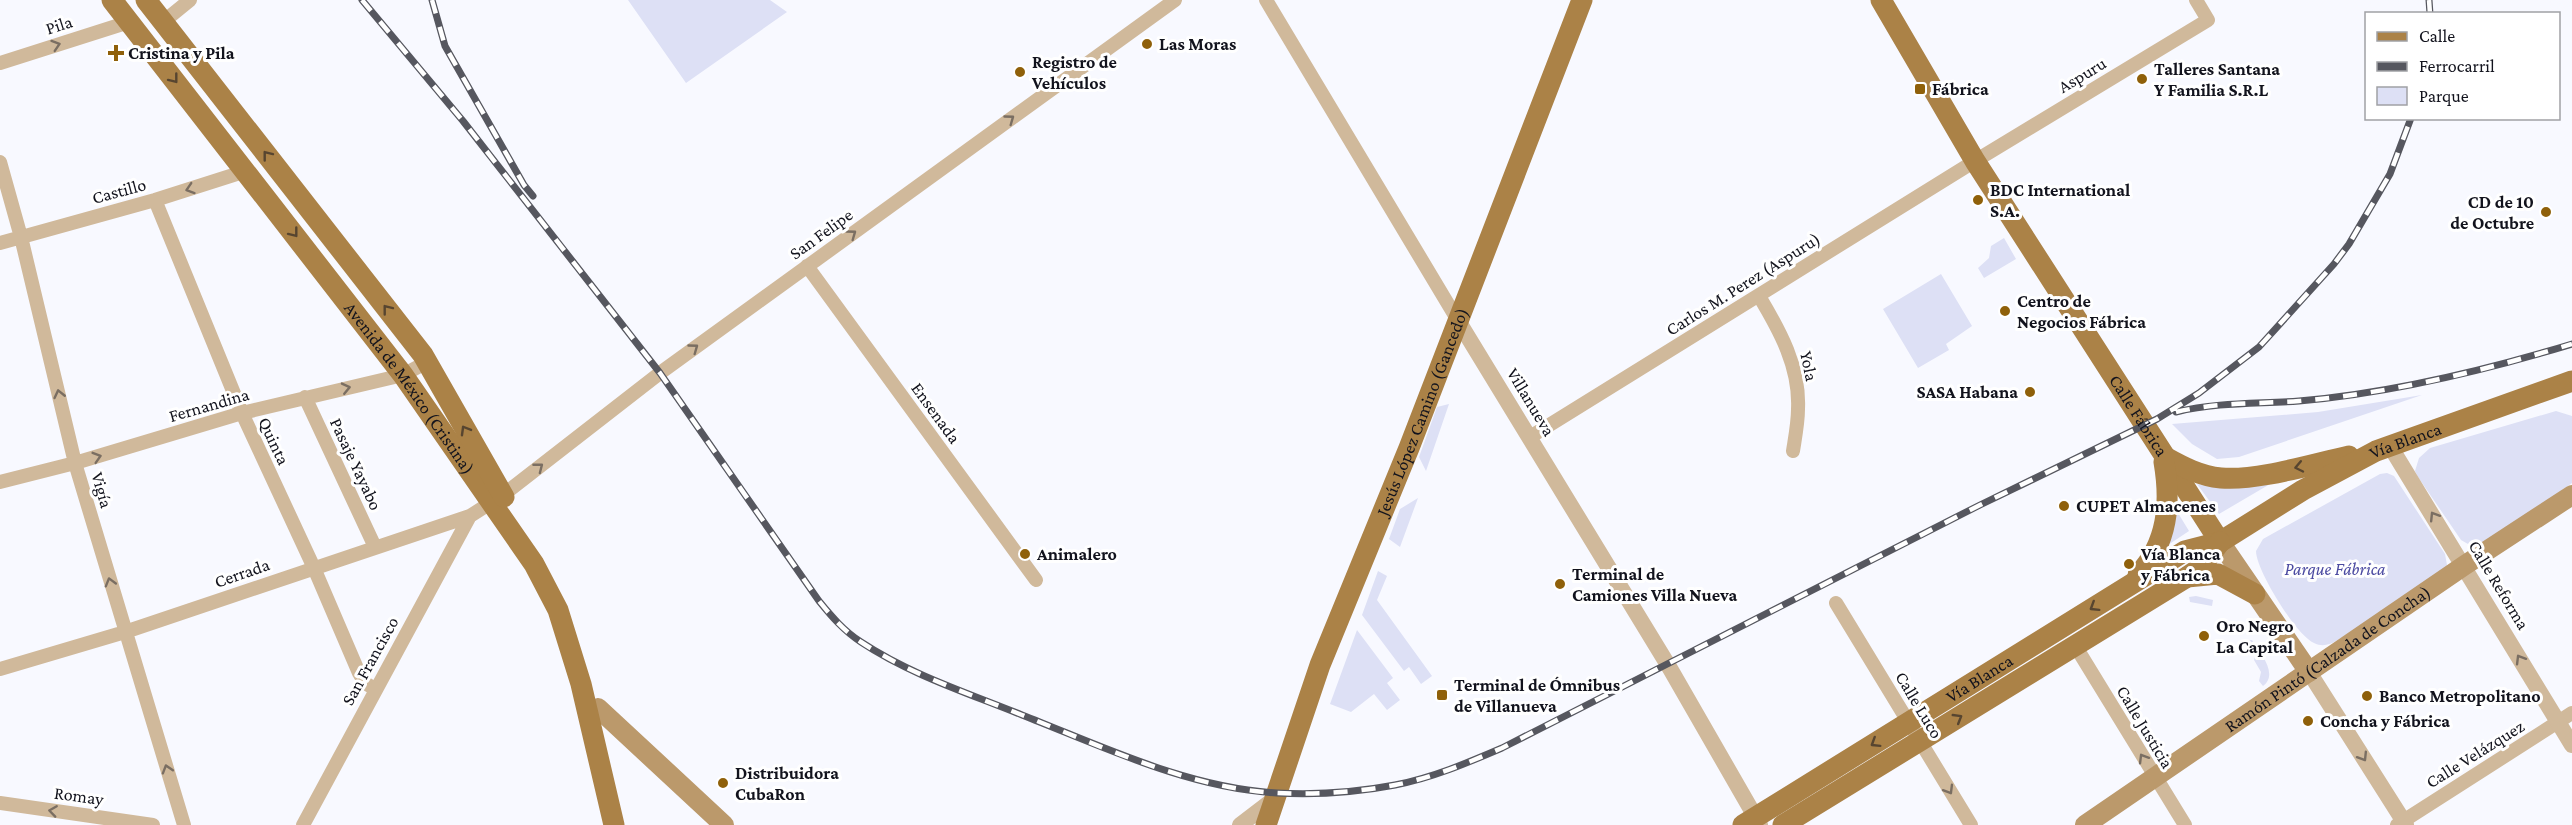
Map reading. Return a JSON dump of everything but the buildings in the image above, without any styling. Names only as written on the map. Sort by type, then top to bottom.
[{"type":"main road","name":"Avenida de México (Cristina)","points":[[112,0],[498,498],[559,583],[568,603],[629,825]]},
{"type":"main road","name":"Avenida de México (Cristina)","points":[[146,0],[427,362],[549,590],[581,684],[614,825]]},
{"type":"main road","name":"Calle Fábrica","points":[[1881,0],[1975,161],[2163,455],[2309,672]]},
{"type":"main road","name":"Jesús López Camino (Gancedo)","points":[[1266,825],[1320,664],[1409,448],[1457,319],[1582,2]]},
{"type":"main road","name":"Vía Blanca","points":[[1753,822],[1908,722],[2185,551],[2220,542],[2303,490],[2383,448],[2571,383]]},
{"type":"main road","points":[[2163,455],[2185,469],[2223,478],[2272,472],[2383,448]]},
{"type":"main road","points":[[2126,588],[2148,564],[2160,545],[2169,501],[2163,455]]},
{"type":"main road","name":"Ramón Pintó (Calzada de Concha)","points":[[2085,825],[2465,565],[2572,495]]},
{"type":"main road","name":"Vía Blanca","points":[[1783,825],[2187,578],[2200,568],[2220,542]]},
{"type":"main road","points":[[2187,578],[2218,574],[2255,594]]},
{"type":"main road","points":[[581,684],[598,708],[724,825]]},
{"type":"street","points":[[163,21],[190,0]]},
{"type":"street","name":"San Felipe","points":[[498,498],[660,373],[1174,0]]},
{"type":"street","name":"Villanueva","points":[[1266,0],[1457,319],[1668,664],[1753,822]]},
{"type":"street","name":"Aspuru","points":[[1975,161],[2208,20],[2196,0]]},
{"type":"street","name":"Pila","points":[[0,63],[129,22]]},
{"type":"street","name":"Carlos M. Perez (Aspuru)","points":[[1530,437],[1975,161]]},
{"type":"street","name":"Vigía","points":[[0,162],[21,237],[75,463],[184,825]]},
{"type":"street","name":"Castillo","points":[[0,243],[155,200],[246,171]]},
{"type":"street","name":"Quinta","points":[[155,200],[242,413],[314,568],[359,674],[365,683],[375,689]]},
{"type":"street","name":"Ensenada","points":[[807,266],[1036,580]]},
{"type":"street","name":"Yola","points":[[1759,296],[1781,334],[1793,363],[1799,408],[1793,451]]},
{"type":"street","name":"Fernandina","points":[[0,482],[75,463],[242,413],[403,375],[427,362]]},
{"type":"street","name":"Pasaje Yayabo","points":[[305,397],[375,547]]},
{"type":"street","name":"Calle Reforma","points":[[2383,448],[2465,565],[2565,718],[2572,745]]},
{"type":"street","name":"Cerrada","points":[[0,669],[125,632],[470,516],[498,498]]},
{"type":"street","name":"San Francisco","points":[[303,825],[470,516]]},
{"type":"street","name":"Calle Luco","points":[[1836,603],[1971,825]]},
{"type":"street","name":"Calle Justicia","points":[[2076,647],[2154,778],[2185,825]]},
{"type":"street","name":"Calle Fábrica","points":[[2309,672],[2402,824]]},
{"type":"street","name":"Calle Velázquez","points":[[2402,824],[2565,718]]},
{"type":"street","points":[[1240,825],[1274,799]]},
{"type":"street","name":"Romay","points":[[0,803],[153,825]]},
{"type":"green space","points":[[628,0],[770,0],[787,12],[686,83]]},
{"type":"green space","points":[[2004,238],[2016,259],[1984,278],[1978,268],[1989,258],[1991,246]]},
{"type":"green space","points":[[1941,274],[1972,326],[1946,344],[1949,350],[1918,368],[1883,309]]},
{"type":"green space","points":[[2422,395],[2239,457],[2217,459],[2192,444],[2172,424],[2318,412]]},
{"type":"green space","points":[[1449,404],[1426,471],[1419,457],[1437,407]]},
{"type":"green space","points":[[2556,411],[2572,416],[2572,483],[2484,545],[2468,544],[2461,540],[2418,477],[2415,471],[2419,458],[2430,448]]},
{"type":"green space","name":"Parque Fábrica","points":[[2387,473],[2394,476],[2445,554],[2447,565],[2445,572],[2331,644],[2314,643],[2297,628],[2278,601],[2263,572],[2256,551],[2263,539],[2380,474]]},
{"type":"green space","points":[[2282,477],[2219,514],[2197,484],[2219,487]]},
{"type":"green space","points":[[1418,498],[1400,547],[1389,539],[1400,509]]},
{"type":"green space","points":[[2175,508],[2189,531],[2168,545]]},
{"type":"green space","points":[[1378,571],[1387,576],[1377,600],[1432,676],[1421,684],[1409,667],[1404,671],[1362,615]]},
{"type":"green space","points":[[2196,596],[2213,600],[2212,606],[2190,602],[2189,597]]},
{"type":"green space","points":[[1357,630],[1393,678],[1387,683],[1400,700],[1387,710],[1374,694],[1351,712],[1330,704]]},
{"type":"green space","points":[[2248,640],[2252,640],[2269,670],[2269,676],[2263,686],[2259,681],[2261,672],[2254,660],[2256,654],[2252,647],[2247,647]]},
{"type":"railway","points":[[362,0],[463,121],[660,373],[819,601],[849,633],[880,654],[920,674],[1147,764],[1211,783],[1244,790],[1277,793],[1336,792],[1395,785],[1436,774],[1489,754],[1980,505],[2157,419],[2199,393],[2259,347],[2334,264],[2349,244],[2390,174],[2410,120]]},
{"type":"railway","points":[[432,0],[445,46],[524,185],[533,196]]},
{"type":"railway","points":[[2429,0],[2430,12]]},
{"type":"railway","points":[[2176,412],[2222,405],[2299,401],[2403,387],[2471,372],[2572,344]]},
{"type":"place","name":"Las Moras","points":[[1147,44]]},
{"type":"place","name":"Cristina y Pila","points":[[116,53]]},
{"type":"place","name":"Registro de Vehículos","points":[[1020,72]]},
{"type":"place","name":"Talleres Santana Y Familia S.R.L","points":[[2142,79]]},
{"type":"place","name":"Fábrica","points":[[1920,89]]},
{"type":"place","name":"BDC International S.A.","points":[[1978,200]]},
{"type":"place","name":"CD de 10 de Octubre","points":[[2546,212]]},
{"type":"place","name":"Centro de Negocios Fábrica","points":[[2005,311]]},
{"type":"place","name":"SASA Habana","points":[[2030,392]]},
{"type":"place","name":"CUPET Almacenes","points":[[2064,506]]},
{"type":"place","name":"Animalero","points":[[1025,554]]},
{"type":"place","name":"Vía Blanca y Fábrica","points":[[2129,564]]},
{"type":"place","name":"Terminal de Camiones Villa Nueva","points":[[1560,584]]},
{"type":"place","name":"Oro Negro La Capital","points":[[2204,636]]},
{"type":"place","name":"Terminal de Ómnibus de Villanueva","points":[[1442,695]]},
{"type":"place","name":"Banco Metropolitano","points":[[2367,696]]},
{"type":"place","name":"Concha y Fábrica","points":[[2308,721]]},
{"type":"place","name":"Distribuidora CubaRon","points":[[723,783]]}]
